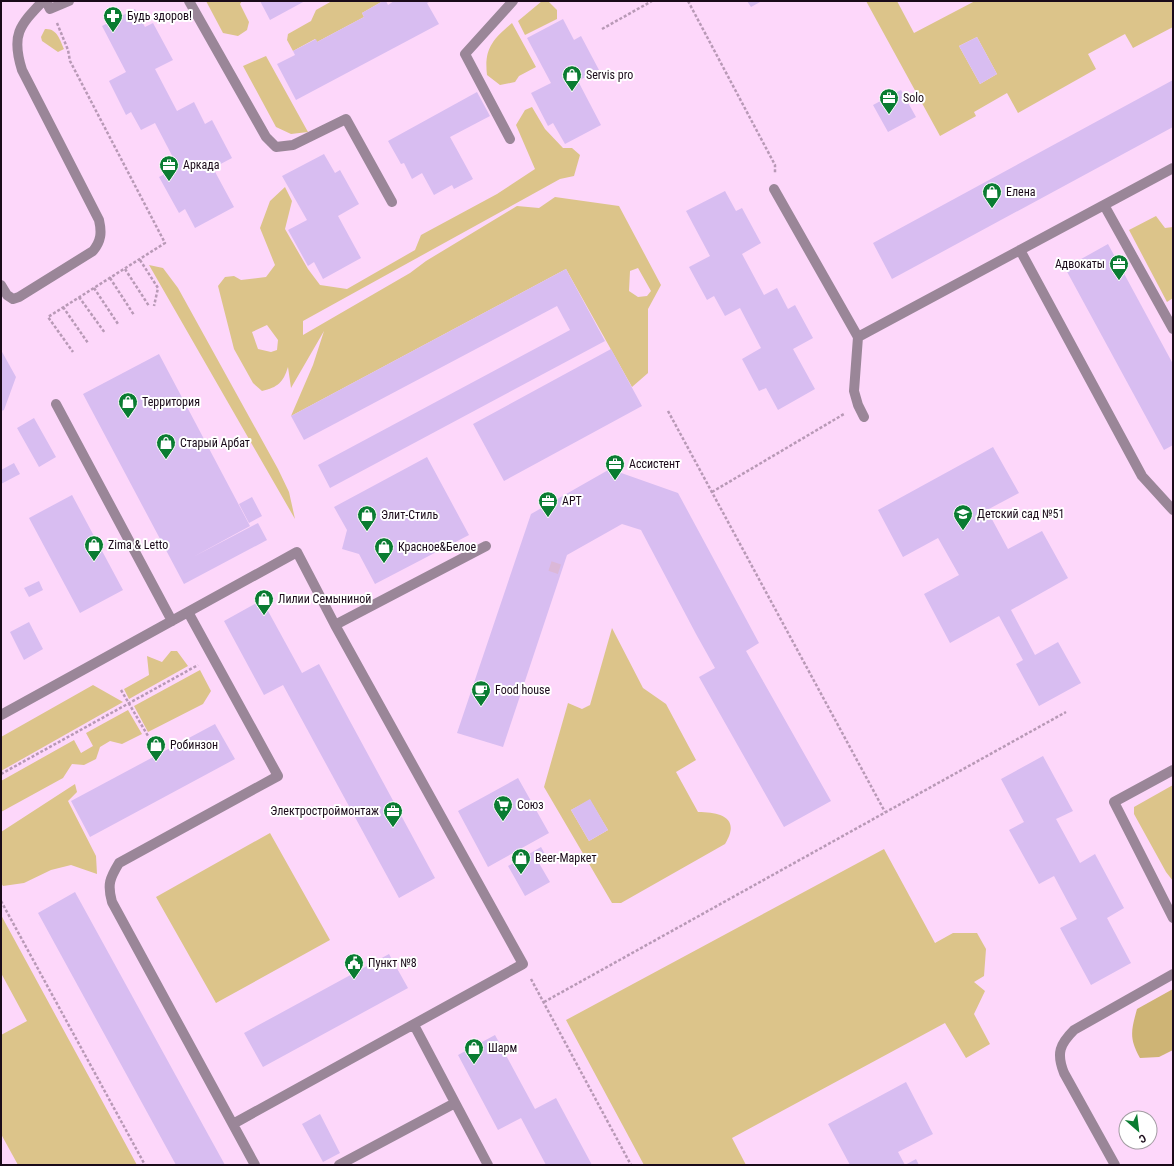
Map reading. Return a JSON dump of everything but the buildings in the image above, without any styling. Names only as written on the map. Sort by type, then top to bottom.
[{"type":"lane","points":[[1,285],[7,295],[13,299],[19,297],[93,251],[99,243],[102,231],[99,220],[22,70],[16,52],[17,37],[25,20],[43,1]]},
{"type":"lane","points":[[48,5],[69,1]]},
{"type":"lane","points":[[189,1],[266,137],[276,147],[293,145],[346,119],[392,202]]},
{"type":"lane","points":[[510,139],[465,54],[513,1]]},
{"type":"lane","points":[[858,337],[1173,168]]},
{"type":"lane","points":[[774,189],[858,337],[854,391],[858,406],[864,417]]},
{"type":"lane","points":[[1104,205],[1173,329]]},
{"type":"lane","points":[[1020,250],[1142,476],[1173,510]]},
{"type":"lane","points":[[56,404],[172,621]]},
{"type":"lane","points":[[335,625],[486,546]]},
{"type":"lane","points":[[1,715],[297,552],[335,625],[523,964],[414,1026],[233,1124]]},
{"type":"lane","points":[[188,612],[278,776],[120,863],[111,875],[108,889],[112,902],[255,1165]]},
{"type":"lane","points":[[1172,914],[1114,802],[1173,770]]},
{"type":"lane","points":[[1115,1165],[1064,1073],[1059,1060],[1063,1041],[1074,1030],[1173,974]]},
{"type":"lane","points":[[414,1026],[488,1165]]},
{"type":"lane","points":[[339,1165],[455,1103]]},
{"type":"path","points":[[602,29],[652,1]]},
{"type":"path","points":[[688,1],[776,165],[774,189]]},
{"type":"path","points":[[48,5],[68,50],[70,61],[165,243],[48,316],[73,352]]},
{"type":"path","points":[[140,260],[158,288],[154,306]]},
{"type":"path","points":[[124,269],[149,306]]},
{"type":"path","points":[[110,278],[134,315]]},
{"type":"path","points":[[94,288],[118,324]]},
{"type":"path","points":[[79,297],[105,333]]},
{"type":"path","points":[[63,307],[88,343]]},
{"type":"path","points":[[712,492],[858,406]]},
{"type":"path","points":[[668,411],[885,812]]},
{"type":"path","points":[[1,774],[212,657]]},
{"type":"path","points":[[121,690],[148,736]]},
{"type":"path","points":[[544,1002],[1066,712]]},
{"type":"path","points":[[1,901],[145,1165]]},
{"type":"path","points":[[523,964],[631,1165]]},
{"type":"shaded area","points":[[206,1],[242,1],[240,4],[249,22],[247,30],[238,36],[223,33]]},
{"type":"shaded area","points":[[332,1],[383,1],[362,13],[364,17],[317,42],[315,39],[293,51],[287,40],[288,34],[311,21],[316,10]]},
{"type":"shaded area","points":[[542,1],[548,1],[557,10],[557,19],[525,35],[518,21]]},
{"type":"shaded area","points":[[866,1],[897,1],[914,33],[975,1],[1173,1],[1173,27],[1133,48],[1125,34],[1088,54],[1096,69],[1018,113],[1007,93],[974,112],[976,116],[940,136]],"holes":[[[977,37],[997,74],[980,84],[959,46]]]},
{"type":"shaded area","points":[[512,23],[536,67],[519,76],[515,82],[500,85],[487,75],[486,66],[488,52],[499,35]]},
{"type":"shaded area","points":[[45,29],[52,30],[55,33],[64,49],[58,52],[42,41],[41,37]]},
{"type":"shaded area","points":[[266,56],[308,132],[291,134],[276,127],[243,66]]},
{"type":"shaded area","points":[[532,107],[545,129],[563,148],[572,148],[580,155],[574,176],[560,179],[303,321],[303,335],[410,273],[426,261],[517,206],[539,208],[555,197],[619,206],[661,285],[648,309],[648,373],[632,387],[566,269],[291,416],[313,365],[324,331],[291,388],[288,367],[282,381],[272,388],[262,391],[253,383],[234,349],[218,286],[225,277],[234,276],[241,280],[266,277],[275,265],[260,228],[270,201],[285,187],[292,201],[285,229],[308,269],[320,285],[347,289],[415,250],[421,235],[497,194],[535,169],[516,125],[525,110]],"holes":[[[638,268],[651,291],[647,296],[638,297],[629,291],[630,271]],[[267,325],[278,340],[277,350],[271,352],[258,349],[252,332]]]},
{"type":"shaded area","points":[[1156,216],[1165,228],[1173,227],[1173,298],[1167,302],[1129,230]]},
{"type":"shaded area","points":[[149,265],[163,268],[178,288],[278,469],[289,492],[295,519]]},
{"type":"shaded area","points":[[612,628],[643,688],[666,704],[696,760],[676,772],[698,812],[721,815],[730,822],[731,828],[725,844],[621,903],[612,903],[544,787],[568,703],[582,709],[590,705]],"holes":[[[590,800],[608,830],[589,841],[571,810]]]},
{"type":"shaded area","points":[[171,651],[177,651],[188,666],[129,699],[124,689],[149,675],[147,656],[162,662]]},
{"type":"shaded area","points":[[200,670],[211,691],[203,704],[148,732],[134,706]]},
{"type":"shaded area","points":[[93,685],[123,702],[1,771],[1,737]]},
{"type":"shaded area","points":[[128,710],[142,734],[122,744],[110,741],[100,747],[96,759],[84,765],[72,764],[63,778],[1,812],[1,781],[74,740],[81,753],[93,746],[86,733]]},
{"type":"shaded area","points":[[75,784],[77,792],[68,801],[96,856],[97,874],[71,865],[51,870],[24,883],[3,886],[1,883],[1,832]]},
{"type":"shaded area","points":[[1173,785],[1173,881],[1166,872],[1134,814],[1134,807]]},
{"type":"shaded area","points":[[270,833],[330,940],[216,1003],[156,897]]},
{"type":"shaded area","points":[[884,849],[935,943],[953,933],[977,933],[986,949],[984,976],[974,982],[985,991],[974,1014],[990,1044],[966,1058],[945,1023],[732,1138],[746,1165],[644,1165],[566,1020]]},
{"type":"shaded area","points":[[1,915],[137,1165],[18,1165],[1,1134],[1,1035],[27,1021],[1,973]]},
{"type":"shaded area","points":[[1173,989],[1173,1050],[1159,1057],[1140,1058],[1134,1045],[1132,1034],[1137,1009]]},
{"type":"tunnel","points":[[550,566],[562,570]]},
{"type":"place","name":"Будь здоров!","points":[[113,33]]},
{"type":"place","name":"Servis pro","points":[[572,92]]},
{"type":"place","name":"Solo","points":[[889,115]]},
{"type":"place","name":"Аркада","points":[[169,182]]},
{"type":"place","name":"Елена","points":[[992,209]]},
{"type":"place","name":"Адвокаты","points":[[1119,281]]},
{"type":"place","name":"Территория","points":[[128,419]]},
{"type":"place","name":"Старый Арбат","points":[[166,460]]},
{"type":"place","name":"Ассистент","points":[[615,481]]},
{"type":"place","name":"АРТ","points":[[548,518]]},
{"type":"place","name":"Детский сад №51","points":[[963,531]]},
{"type":"place","name":"Элит-Стиль","points":[[367,532]]},
{"type":"place","name":"Zima & Letto","points":[[94,562]]},
{"type":"place","name":"Красное&Белое","points":[[384,564]]},
{"type":"place","name":"Лилии Семыниной","points":[[264,616]]},
{"type":"place","name":"Food house","points":[[481,707]]},
{"type":"place","name":"Робинзон","points":[[156,762]]},
{"type":"place","name":"Союз","points":[[503,822]]},
{"type":"place","name":"Электростроймонтаж","points":[[393,828]]},
{"type":"place","name":"Beer-Маркет","points":[[521,875]]},
{"type":"place","name":"Пункт №8","points":[[354,980]]},
{"type":"place","name":"Шарм","points":[[474,1065]]}]
